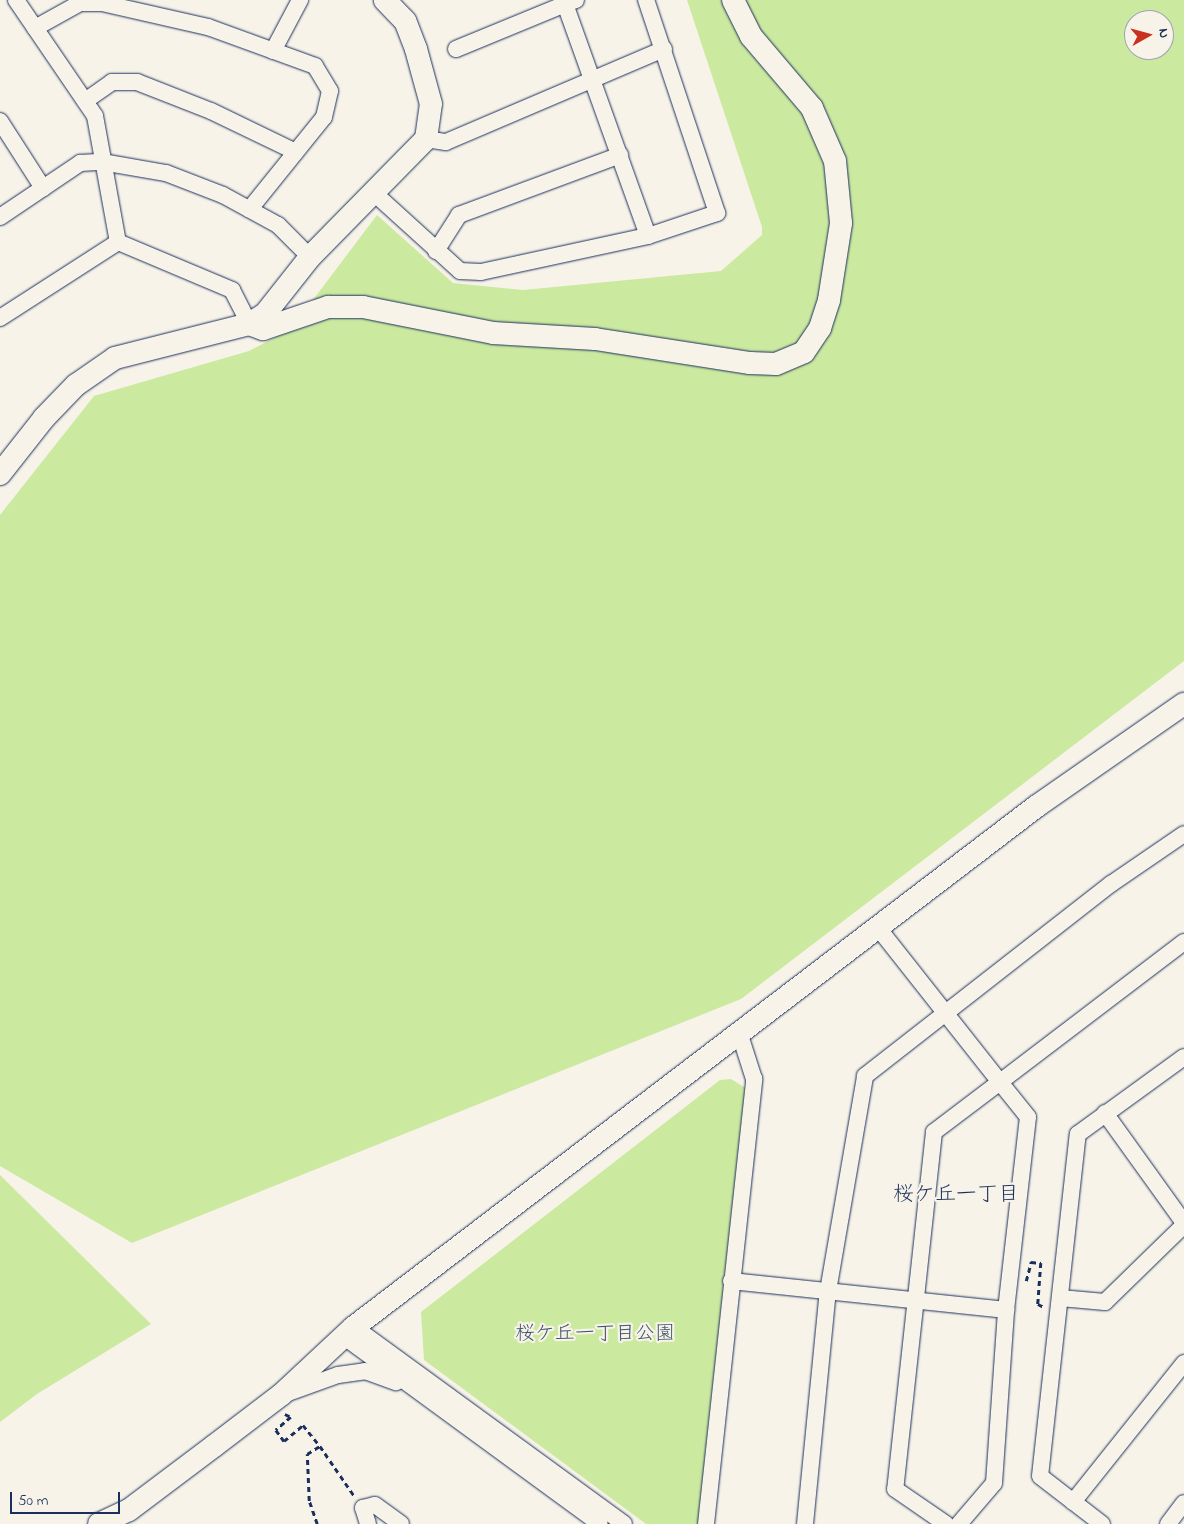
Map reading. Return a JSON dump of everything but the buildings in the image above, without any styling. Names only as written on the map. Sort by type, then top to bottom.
[{"type":"street","points":[[16,0],[95,116],[118,242]]},
{"type":"street","points":[[273,51],[300,0]]},
{"type":"street","points":[[374,193],[460,271],[481,272],[648,236],[717,214],[664,49],[646,0]]},
{"type":"street","points":[[118,242],[232,290],[249,324],[263,329],[328,307],[363,307],[493,333],[595,339],[750,363],[776,364],[804,352],[820,328],[829,300],[841,223],[835,161],[812,108],[751,36],[733,0]]},
{"type":"street","points":[[0,474],[44,418],[76,385],[114,358],[249,324],[264,314],[310,257],[426,139],[432,104],[405,21],[389,1]]},
{"type":"street","points":[[456,49],[568,1],[648,236]]},
{"type":"street","points":[[35,28],[80,3],[102,3],[208,27],[315,66],[330,91],[324,117],[249,210]]},
{"type":"street","points":[[426,139],[446,142],[664,49]]},
{"type":"street","points":[[85,101],[112,82],[137,82],[211,110],[296,152]]},
{"type":"street","points":[[0,121],[43,188]]},
{"type":"street","points":[[436,251],[459,215],[620,155]]},
{"type":"street","points":[[0,218],[80,163],[102,162],[166,173],[249,210],[278,225],[310,257]]},
{"type":"street","points":[[0,318],[118,242]]},
{"type":"street","points":[[98,1524],[132,1517],[274,1400],[348,1332],[879,929],[1037,806],[1184,704]]},
{"type":"street","points":[[805,1524],[828,1291],[865,1076],[944,1012],[1184,834]]},
{"type":"street","points":[[879,929],[1028,1117],[1006,1310],[994,1483],[959,1524]]},
{"type":"street","points":[[946,1524],[924,1519],[895,1489],[934,1132],[1184,942]]},
{"type":"street","points":[[706,1524],[754,1078],[740,1035]]},
{"type":"street","points":[[1102,1524],[1040,1476],[1078,1134],[1105,1113],[1182,1062]]},
{"type":"street","points":[[1060,1306],[1105,1302],[1184,1224],[1105,1113]]},
{"type":"street","points":[[731,1281],[1006,1310]]},
{"type":"street","points":[[348,1332],[420,1394],[600,1524]]},
{"type":"street","points":[[348,1332],[624,1524]]},
{"type":"street","points":[[1073,1502],[1184,1363]]},
{"type":"street","points":[[274,1400],[338,1374],[365,1371],[420,1394]]},
{"type":"street","points":[[1168,1524],[1184,1504]]},
{"type":"street","points":[[368,1524],[363,1508],[375,1505],[401,1524]]},
{"type":"path","points":[[1024,1291],[1031,1262],[1041,1263],[1038,1304],[1060,1306]]},
{"type":"path","points":[[274,1400],[292,1418],[276,1430],[284,1441],[302,1425],[320,1446],[363,1508]]},
{"type":"path","points":[[317,1524],[309,1502],[307,1454],[320,1446]]},
{"type":"green space","points":[[687,0],[1184,0],[1184,661],[741,999],[132,1243],[0,1166],[0,515],[94,396],[249,351],[291,329],[377,215],[453,283],[523,290],[721,271],[762,235],[762,227]]},
{"type":"green space","name":"桜ケ丘一丁目公園","points":[[731,1079],[747,1089],[699,1524],[646,1524],[424,1360],[421,1312],[720,1080]]},
{"type":"green space","points":[[0,1175],[151,1324],[37,1394],[0,1422]]},
{"type":"district","name":"桜ケ丘一丁目","points":[[956,1195]]}]
